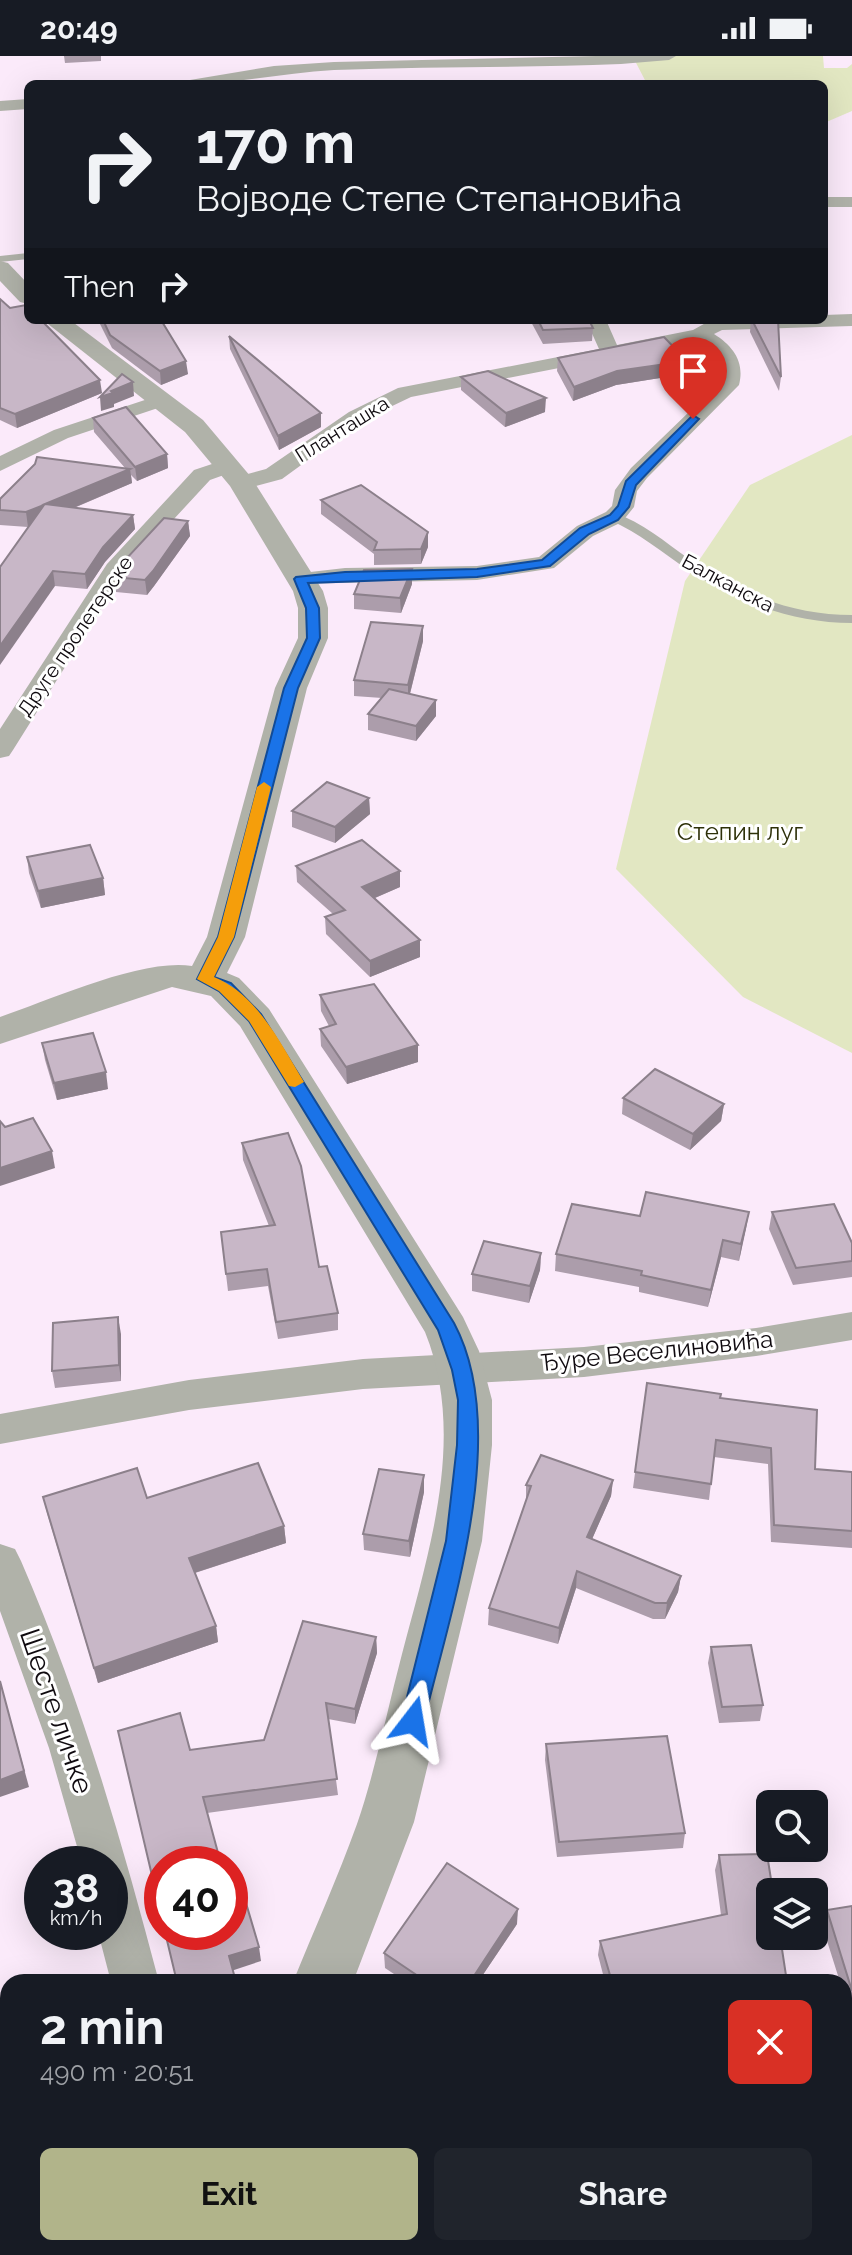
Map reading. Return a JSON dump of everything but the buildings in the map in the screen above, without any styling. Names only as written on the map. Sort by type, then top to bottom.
[{"type":"street","points":[[213,80],[259,72],[323,67],[595,62],[669,56]]},
{"type":"street","points":[[0,106],[24,104]]},
{"type":"street","points":[[828,202],[852,202]]},
{"type":"street","points":[[0,268],[24,293]]},
{"type":"street","points":[[828,320],[852,320]]},
{"type":"street","points":[[60,324],[194,426],[234,475],[301,579],[313,608],[313,638],[291,688],[226,937],[205,979]]},
{"type":"street","points":[[598,324],[610,352]]},
{"type":"street","name":"Планташка","points":[[234,475],[274,474],[356,416],[405,392],[699,335],[719,324]]},
{"type":"street","points":[[301,579],[345,575],[477,573],[528,568],[558,556],[585,531],[614,517],[623,507],[626,490],[639,473],[729,385],[732,375],[730,361],[720,345],[699,335]]},
{"type":"street","points":[[2,460],[75,428],[163,400]]},
{"type":"street","name":"Друге пролетерске","points":[[0,750],[115,569],[202,475],[234,475]]},
{"type":"street","points":[[0,1031],[161,976],[205,979],[225,987],[255,1018],[447,1329],[462,1370],[468,1400],[468,1445],[457,1541],[386,1822],[326,1974]]},
{"type":"street","name":"Ђуре Веселиновића","points":[[0,1429],[189,1395],[363,1374],[462,1370],[662,1353],[852,1326]]},
{"type":"street","name":"Шесте личке","points":[[0,1561],[29,1627],[82,1775],[100,1846]]},
{"type":"street","points":[[127,1950],[133,1974]]},
{"type":"lane","points":[[0,259],[24,256]]},
{"type":"lane","name":"Балканска","points":[[614,517],[635,527],[703,574],[774,609],[805,618],[852,619]]},
{"type":"green space","points":[[670,56],[823,56],[824,68],[847,68],[852,64],[852,111],[828,121],[828,80],[645,80],[634,59]]},
{"type":"green space","name":"Степин луг","points":[[852,435],[852,1053],[743,997],[616,869],[685,581],[750,485]]},
{"type":"slow traffic","points":[[264,787],[226,937],[205,979],[225,987],[255,1018],[295,1082]]},
{"type":"route","points":[[413,1721],[457,1541],[468,1445],[468,1400],[462,1370],[447,1329],[255,1018],[225,987],[205,979],[226,937],[291,688],[313,638],[313,608],[301,579],[402,573],[477,573],[546,563],[585,531],[614,517],[623,507],[630,484],[693,419]]}]
